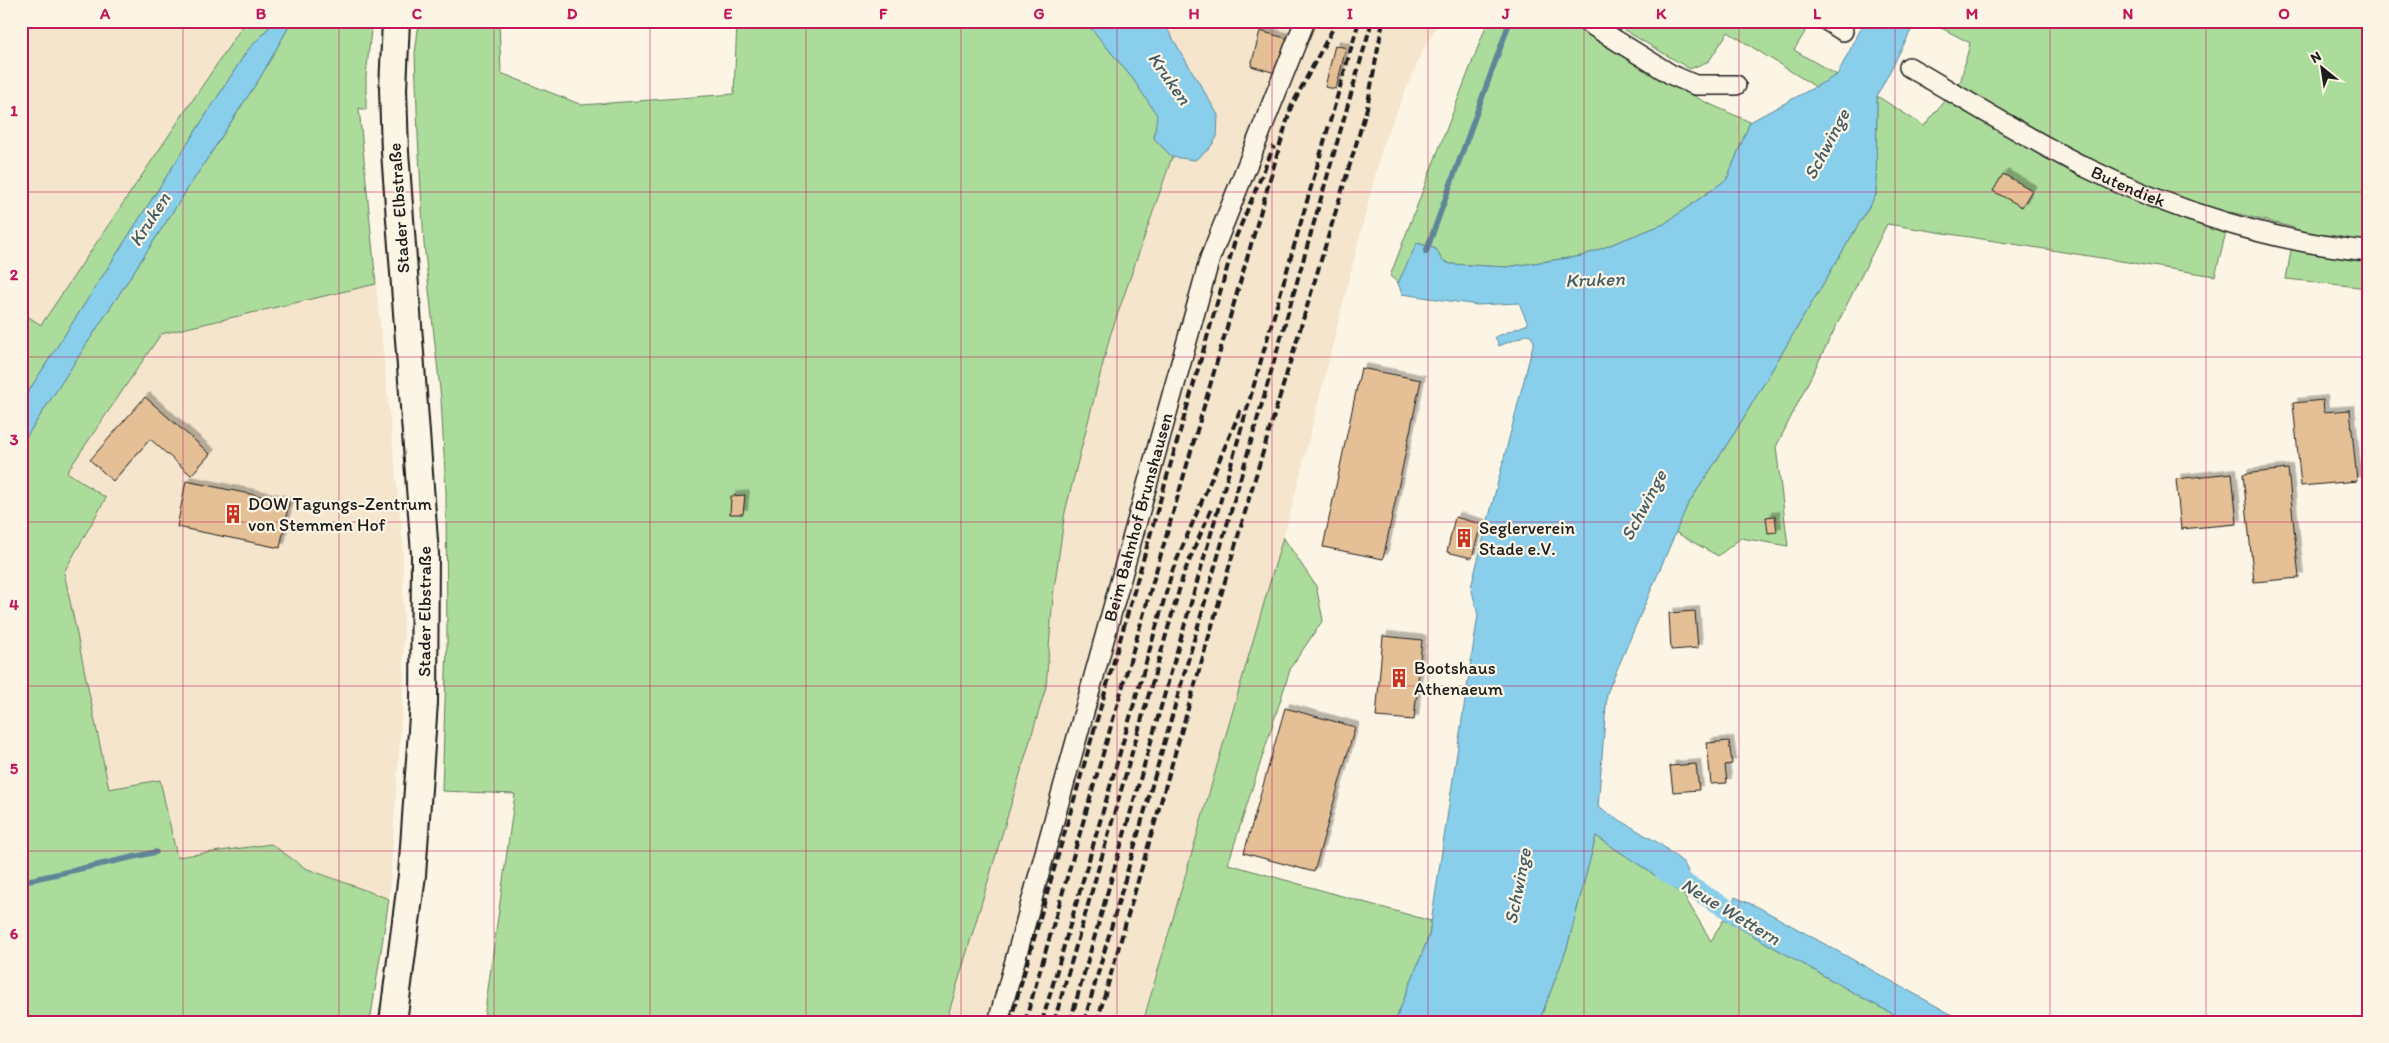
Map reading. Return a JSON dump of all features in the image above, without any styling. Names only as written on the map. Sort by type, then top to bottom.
[{"type":"street","name":"Stader Elbstraße","points":[[393,1022],[412,875],[424,702],[425,554],[395,152],[393,89],[396,21]]},
{"type":"street","name":"Beim Bahnhof Brunshausen","points":[[998,1022],[1210,258],[1305,21]]},
{"type":"street","points":[[1585,21],[1672,75],[1695,85],[1736,85]]},
{"type":"street","points":[[1827,21],[1844,31]]},
{"type":"street","name":"Butendiek","points":[[1909,67],[2087,168],[2191,213],[2332,247],[2368,251]]},
{"type":"shaded area","points":[[21,21],[246,21],[41,325],[21,312]]},
{"type":"shaded area","points":[[1173,21],[1440,21],[1423,50],[1383,144],[1292,507],[1142,1022],[946,1022],[1046,687],[1053,596],[1065,512],[1110,336],[1172,157],[1195,160],[1218,114],[1166,27]]},
{"type":"shaded area","points":[[376,284],[403,544],[404,679],[389,899],[305,868],[271,844],[177,857],[160,780],[109,789],[64,571],[106,498],[66,473],[161,334]]},
{"type":"green space","points":[[246,21],[275,21],[247,51],[21,403],[21,312],[41,325]]},
{"type":"green space","points":[[292,21],[372,21],[366,76],[366,110],[359,108],[376,284],[161,334],[67,472],[106,498],[64,572],[109,789],[160,780],[177,857],[271,844],[305,868],[389,899],[370,1022],[21,1022],[21,445],[261,76]]},
{"type":"green space","points":[[419,21],[499,21],[501,73],[582,105],[734,94],[737,21],[1085,21],[1133,79],[1158,115],[1154,138],[1172,157],[1110,336],[1065,512],[1053,596],[1046,687],[946,1022],[479,1022],[484,1018],[515,794],[442,791],[447,644],[446,492],[441,399],[424,244],[415,54]]},
{"type":"green space","points":[[1488,21],[1568,21],[1703,101],[1750,122],[1727,179],[1664,224],[1582,256],[1506,267],[1450,264],[1442,260],[1436,249],[1418,243],[1398,283],[1390,276]]},
{"type":"green space","points":[[1609,21],[1801,21],[1805,32],[1794,50],[1837,75],[1816,87],[1728,32],[1709,61],[1690,69]]},
{"type":"green space","points":[[1928,21],[2368,21],[2368,288],[2286,279],[2295,228],[2231,212],[2215,276],[1887,224],[1776,447],[1788,546],[1741,538],[1718,556],[1675,532],[1687,506],[1735,432],[1876,195],[1877,96],[1924,126],[1961,80],[1970,43]]},
{"type":"green space","points":[[1283,537],[1316,586],[1323,620],[1291,667],[1228,864],[1431,921],[1429,936],[1395,1022],[1143,1022]]},
{"type":"green space","points":[[1596,836],[1683,894],[1711,941],[1724,919],[1909,1022],[1539,1022],[1567,948]]},
{"type":"water","name":"Kruken","points":[[275,21],[292,21],[261,76],[21,445],[21,403],[247,51]]},
{"type":"water","name":"Kruken","points":[[1085,21],[1160,21],[1166,27],[1218,115],[1217,137],[1209,149],[1195,160],[1172,157],[1154,138],[1157,115],[1133,79]]},
{"type":"water","points":[[1865,21],[1916,21],[1877,96],[1876,195],[1735,432],[1687,506],[1607,693],[1598,807],[1660,844],[1684,863],[1691,878],[1683,894],[1596,836],[1567,948],[1539,1022],[1395,1022],[1429,936],[1478,615],[1471,587],[1534,341],[1529,334],[1499,346],[1495,337],[1528,324],[1519,303],[1477,305],[1402,294],[1398,283],[1417,243],[1436,249],[1442,260],[1450,264],[1506,267],[1582,256],[1664,224],[1727,179],[1750,122],[1837,75]]},
{"type":"water","points":[[1735,897],[1758,907],[1965,1022],[1909,1022],[1870,1002],[1724,919]]},
{"type":"building","points":[[1260,31],[1289,39],[1279,74],[1251,66]]},
{"type":"building","points":[[1335,45],[1346,48],[1336,89],[1325,87]]},
{"type":"building","points":[[2003,174],[2032,190],[2022,207],[1993,191]]},
{"type":"building","points":[[1361,368],[1421,380],[1383,559],[1323,547]]},
{"type":"building","points":[[145,397],[210,454],[191,475],[150,439],[113,481],[90,460]]},
{"type":"building","points":[[2323,400],[2324,412],[2350,410],[2357,481],[2301,486],[2293,403]]},
{"type":"building","points":[[2288,469],[2299,578],[2254,582],[2243,474]]},
{"type":"building","points":[[2232,473],[2237,524],[2181,529],[2176,479]]},
{"type":"building","name":"DOW Tagungs-Zentrum von Stemmen Hof","points":[[186,481],[289,502],[280,548],[177,527]]},
{"type":"building","points":[[745,495],[743,514],[730,514],[731,496]]},
{"type":"building","points":[[1775,516],[1777,532],[1768,533],[1766,517]]},
{"type":"building","name":"Seglerverein Stade e.V.","points":[[1455,517],[1481,524],[1472,558],[1447,552]]},
{"type":"building","points":[[1695,611],[1698,648],[1671,650],[1669,613]]},
{"type":"building","name":"Bootshaus Athenaeum","points":[[1383,636],[1422,640],[1414,720],[1376,717]]},
{"type":"building","points":[[1285,708],[1355,727],[1314,872],[1244,853]]},
{"type":"building","points":[[1729,741],[1732,764],[1725,765],[1727,783],[1711,784],[1707,743]]},
{"type":"building","points":[[1696,764],[1699,790],[1673,792],[1670,766]]},
{"type":"waterway","points":[[1426,252],[1510,21]]},
{"type":"waterway","points":[[21,882],[156,852]]},
{"type":"waterway","name":"Neue Wettern","points":[[1664,871],[1751,923]]},
{"type":"railway","points":[[1025,1022],[1291,107],[1337,21]]},
{"type":"railway","points":[[1070,1022],[1359,21]]},
{"type":"railway","points":[[1084,1022],[1372,21]]},
{"type":"railway","points":[[1097,1022],[1250,495],[1367,108],[1383,21]]},
{"type":"railway","points":[[1010,1022],[1236,237],[1274,146]]},
{"type":"railway","points":[[1042,1022],[1173,569],[1241,409]]},
{"type":"railway","points":[[1054,1022],[1184,573],[1212,507]]},
{"type":"place","name":"DOW Tagungs-Zentrum von Stemmen Hof","points":[[233,514]]},
{"type":"place","name":"Seglerverein Stade e.V.","points":[[1464,538]]},
{"type":"place","name":"Bootshaus Athenaeum","points":[[1399,678]]},
{"type":"water label","name":"Schwinge","points":[[1826,144]]},
{"type":"water label","name":"Schwinge","points":[[1643,505]]},
{"type":"water label","name":"Schwinge","points":[[1517,886]]}]
